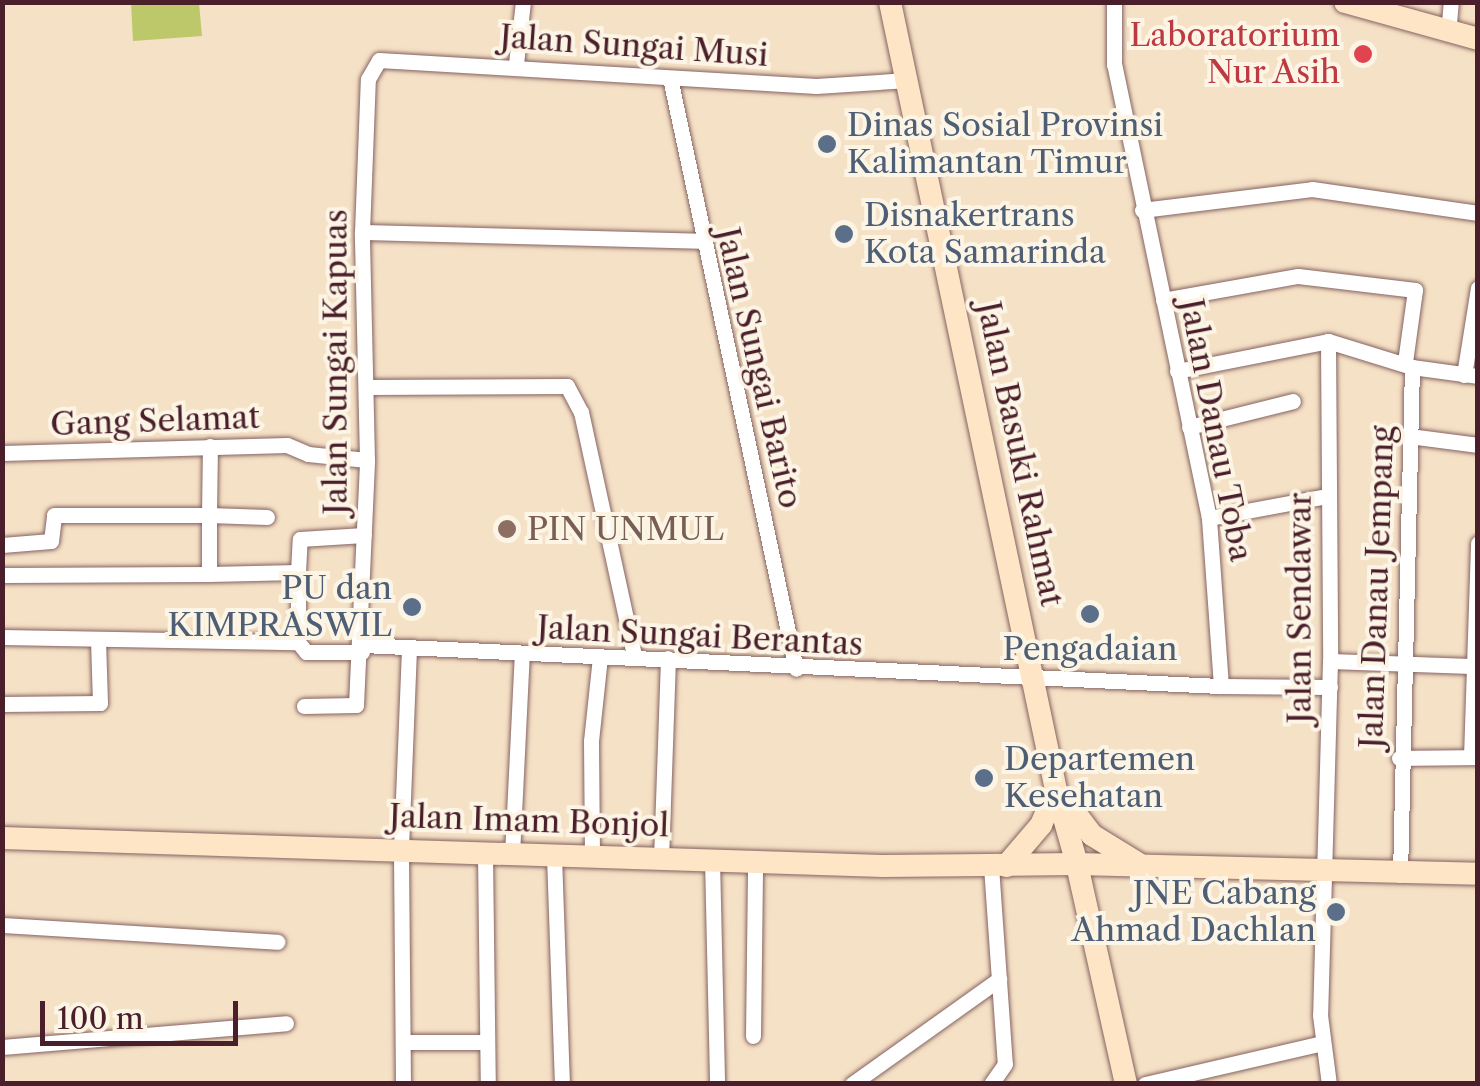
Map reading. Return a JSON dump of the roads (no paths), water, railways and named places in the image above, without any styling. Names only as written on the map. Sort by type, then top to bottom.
[{"type":"street","points":[[516,64],[523,2]]},
{"type":"street","name":"Jalan Basuki Rahmat","points":[[893,2],[1055,786],[1077,864],[1126,1084]]},
{"type":"street","name":"Jalan Danau Toba","points":[[1114,2],[1114,65],[1210,518],[1220,686]]},
{"type":"street","points":[[1345,2],[1443,16],[1478,27]]},
{"type":"street","points":[[1443,16],[1478,39]]},
{"type":"street","name":"Jalan Sungai Musi","points":[[368,79],[379,60],[389,55],[816,86],[908,80]]},
{"type":"street","name":"Jalan Sungai Barito","points":[[670,78],[796,669]]},
{"type":"street","name":"Jalan Sungai Kapuas","points":[[304,706],[353,708],[362,649],[368,460],[362,232],[368,79]]},
{"type":"street","points":[[1142,210],[1312,190],[1478,213]]},
{"type":"street","points":[[362,232],[702,242]]},
{"type":"street","name":"Jalan Danau Jempang","points":[[1163,300],[1298,276],[1415,290],[1408,364],[1410,436],[1399,758],[1400,876]]},
{"type":"street","points":[[1177,372],[1328,341],[1408,364],[1471,375],[1478,288]]},
{"type":"street","name":"Jalan Sendawar","points":[[1328,341],[1330,688],[1321,874],[1322,1043],[1329,1084]]},
{"type":"street","points":[[366,387],[554,381],[567,386],[581,412],[634,655]]},
{"type":"street","points":[[1189,427],[1293,400]]},
{"type":"street","points":[[1410,436],[1478,444]]},
{"type":"street","name":"Gang Selamat","points":[[2,452],[287,445],[308,454],[368,460]]},
{"type":"street","points":[[209,574],[210,446]]},
{"type":"street","points":[[1210,518],[1327,496]]},
{"type":"street","points":[[2,545],[52,541],[54,515],[266,517]]},
{"type":"street","points":[[2,637],[298,642],[300,540],[364,534]]},
{"type":"street","points":[[1399,758],[1474,757],[1471,666],[1478,544]]},
{"type":"street","points":[[2,575],[298,572]]},
{"type":"street","points":[[2,704],[100,703],[98,640]]},
{"type":"street","name":"Jalan Sungai Berantas","points":[[298,642],[306,652],[362,649],[634,655],[796,669],[1034,676]]},
{"type":"street","points":[[403,1084],[406,1042],[401,848],[409,650]]},
{"type":"street","points":[[512,855],[522,654]]},
{"type":"street","points":[[592,856],[591,741],[600,657]]},
{"type":"street","points":[[661,859],[668,658]]},
{"type":"street","points":[[1330,661],[1471,666]]},
{"type":"street","points":[[1034,676],[1330,688]]},
{"type":"street","points":[[991,1084],[1005,1064],[998,866],[1041,824],[1055,786]]},
{"type":"street","points":[[1055,786],[1092,835],[1146,868]]},
{"type":"street","name":"Jalan Imam Bonjol","points":[[2,838],[661,859],[1053,867],[1077,864]]},
{"type":"street","points":[[485,854],[488,1084]]},
{"type":"street","points":[[554,856],[562,1084]]},
{"type":"street","points":[[712,859],[717,1084]]},
{"type":"street","points":[[753,1036],[755,860]]},
{"type":"street","points":[[1077,864],[1400,876],[1478,874]]},
{"type":"street","points":[[2,925],[277,942]]},
{"type":"street","points":[[852,1084],[999,979]]},
{"type":"street","points":[[2,1047],[286,1023]]},
{"type":"street","points":[[406,1042],[487,1042]]},
{"type":"street","points":[[1145,1084],[1322,1043]]},
{"type":"place","name":"Laboratorium Nur Asih","points":[[1363,54]]},
{"type":"place","name":"Dinas Sosial Provinsi Kalimantan Timur","points":[[827,144]]},
{"type":"place","name":"Disnakertrans Kota Samarinda","points":[[844,234]]},
{"type":"place","name":"PIN UNMUL","points":[[507,529]]},
{"type":"place","name":"PU dan KIMPRASWIL","points":[[412,607]]},
{"type":"place","name":"Pengadaian","points":[[1090,614]]},
{"type":"place","name":"Departemen Kesehatan","points":[[984,778]]},
{"type":"place","name":"JNE Cabang Ahmad Dachlan","points":[[1336,912]]}]
